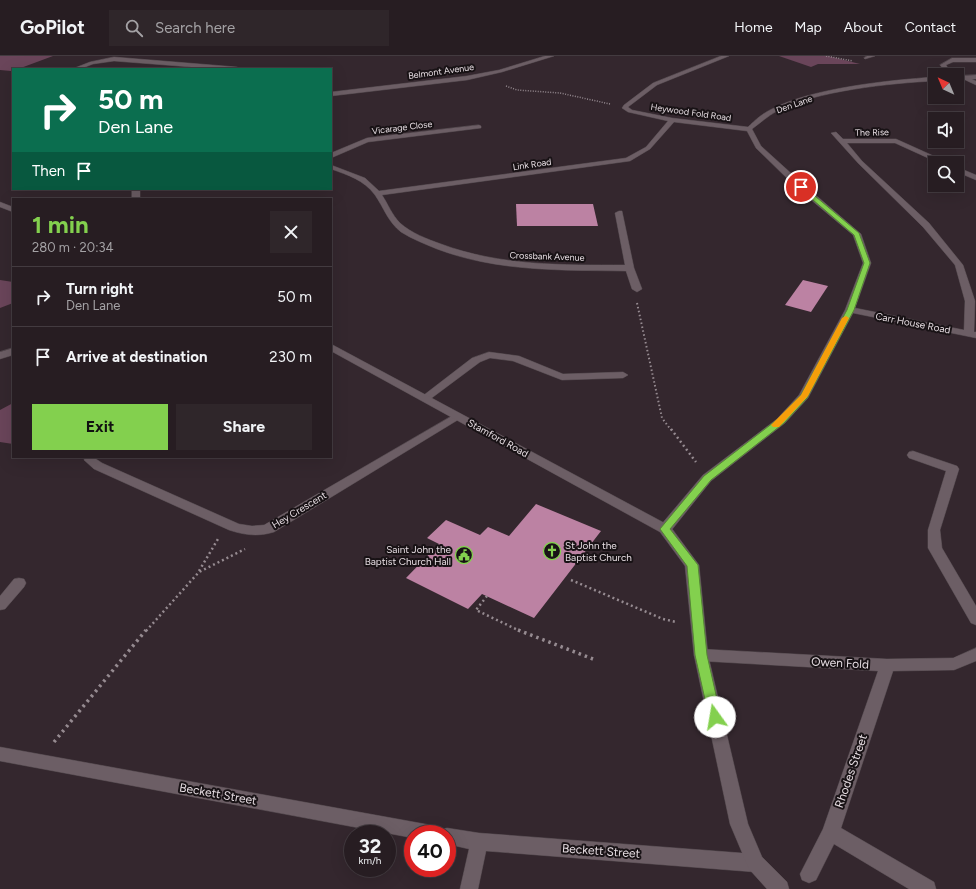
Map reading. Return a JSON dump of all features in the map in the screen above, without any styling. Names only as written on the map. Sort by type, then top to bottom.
[{"type":"street","name":"Belmont Avenue","points":[[332,94],[475,76],[500,71],[551,56]]},
{"type":"street","name":"Heywood Fold Road","points":[[726,56],[655,84],[625,108],[672,120],[749,129]]},
{"type":"street","points":[[78,68],[97,62],[114,59],[225,68]]},
{"type":"street","points":[[945,68],[943,65],[952,60],[976,60]]},
{"type":"street","points":[[964,78],[976,77]]},
{"type":"street","points":[[964,78],[976,83]]},
{"type":"street","name":"Den Lane","points":[[749,129],[763,117],[777,109],[801,100],[874,85],[928,80]]},
{"type":"street","points":[[332,87],[341,93]]},
{"type":"street","name":"Link Road","points":[[378,193],[628,160],[648,148],[672,120]]},
{"type":"street","name":"Vicarage Close","points":[[332,156],[359,142],[479,126]]},
{"type":"street","points":[[749,129],[758,147],[801,187],[857,234],[867,263],[850,310],[804,396],[781,421],[707,478],[665,529],[692,565],[701,655],[739,824],[755,863],[780,889]]},
{"type":"street","points":[[834,133],[860,162],[926,225],[959,265],[970,302],[973,334]]},
{"type":"street","name":"The Rise","points":[[842,142],[896,141],[929,156]]},
{"type":"street","name":"Crossbank Avenue","points":[[332,167],[359,176],[370,184],[378,193],[392,220],[403,230],[460,254],[488,262],[519,266],[630,268]]},
{"type":"street","points":[[964,172],[976,178]]},
{"type":"street","points":[[0,204],[12,210]]},
{"type":"street","points":[[619,213],[630,268],[637,289]]},
{"type":"street","name":"Carr House Road","points":[[850,310],[973,334]]},
{"type":"street","name":"Stamford Road","points":[[332,348],[665,529]]},
{"type":"street","points":[[0,356],[12,351]]},
{"type":"street","points":[[425,398],[476,360],[489,355],[515,358],[562,377],[623,375]]},
{"type":"street","name":"Hey Crescent","points":[[90,458],[90,460],[98,466],[228,524],[243,530],[261,530],[269,529],[458,416]]},
{"type":"street","points":[[913,455],[954,469],[934,530],[935,548],[976,620]]},
{"type":"street","points":[[0,605],[19,583]]},
{"type":"street","name":"Owen Fold","points":[[701,655],[887,665],[954,664],[976,654]]},
{"type":"street","name":"Rhodes Street","points":[[809,874],[831,832],[887,665]]},
{"type":"street","name":"Beckett Street","points":[[0,754],[404,828]]},
{"type":"street","points":[[831,832],[927,889]]},
{"type":"street","name":"Beckett Street","points":[[456,838],[479,842],[755,863]]},
{"type":"street","points":[[469,889],[479,842]]},
{"type":"path","points":[[826,56],[850,62],[869,57]]},
{"type":"path","points":[[475,76],[517,90],[560,93],[603,104],[626,106]]},
{"type":"path","points":[[637,289],[637,304],[662,418],[707,478]]},
{"type":"path","points":[[39,760],[134,644],[199,572],[228,524]]},
{"type":"path","points":[[199,572],[255,545],[261,530]]},
{"type":"path","points":[[571,580],[663,619],[698,626]]},
{"type":"path","points":[[487,596],[476,610],[520,631],[593,659]]},
{"type":"shaded area","points":[[0,56],[53,56],[21,68],[12,68],[11,71],[0,70]]},
{"type":"shaded area","points":[[779,56],[828,56],[860,64],[818,64],[811,67]]},
{"type":"shaded area","points":[[0,280],[12,282],[12,303],[0,308]]},
{"type":"shaded area","points":[[12,404],[12,444],[0,442],[0,410]]},
{"type":"building","points":[[516,204],[593,204],[598,226],[517,226]]},
{"type":"building","points":[[803,280],[828,286],[811,312],[785,305]]},
{"type":"building","points":[[536,504],[601,531],[534,618],[482,594],[468,609],[406,578],[439,544],[427,538],[446,520],[480,535],[488,527],[509,536]]},
{"type":"slow traffic","points":[[776,425],[804,396],[846,318]]},
{"type":"place","name":"St John the Baptist Church","points":[[552,551]]},
{"type":"place","name":"Saint John the Baptist Church Hall","points":[[464,555]]},
{"type":"route","points":[[715,717],[701,655],[692,565],[665,529],[707,478],[781,421],[804,396],[850,310],[867,263],[857,234],[801,187]]}]
